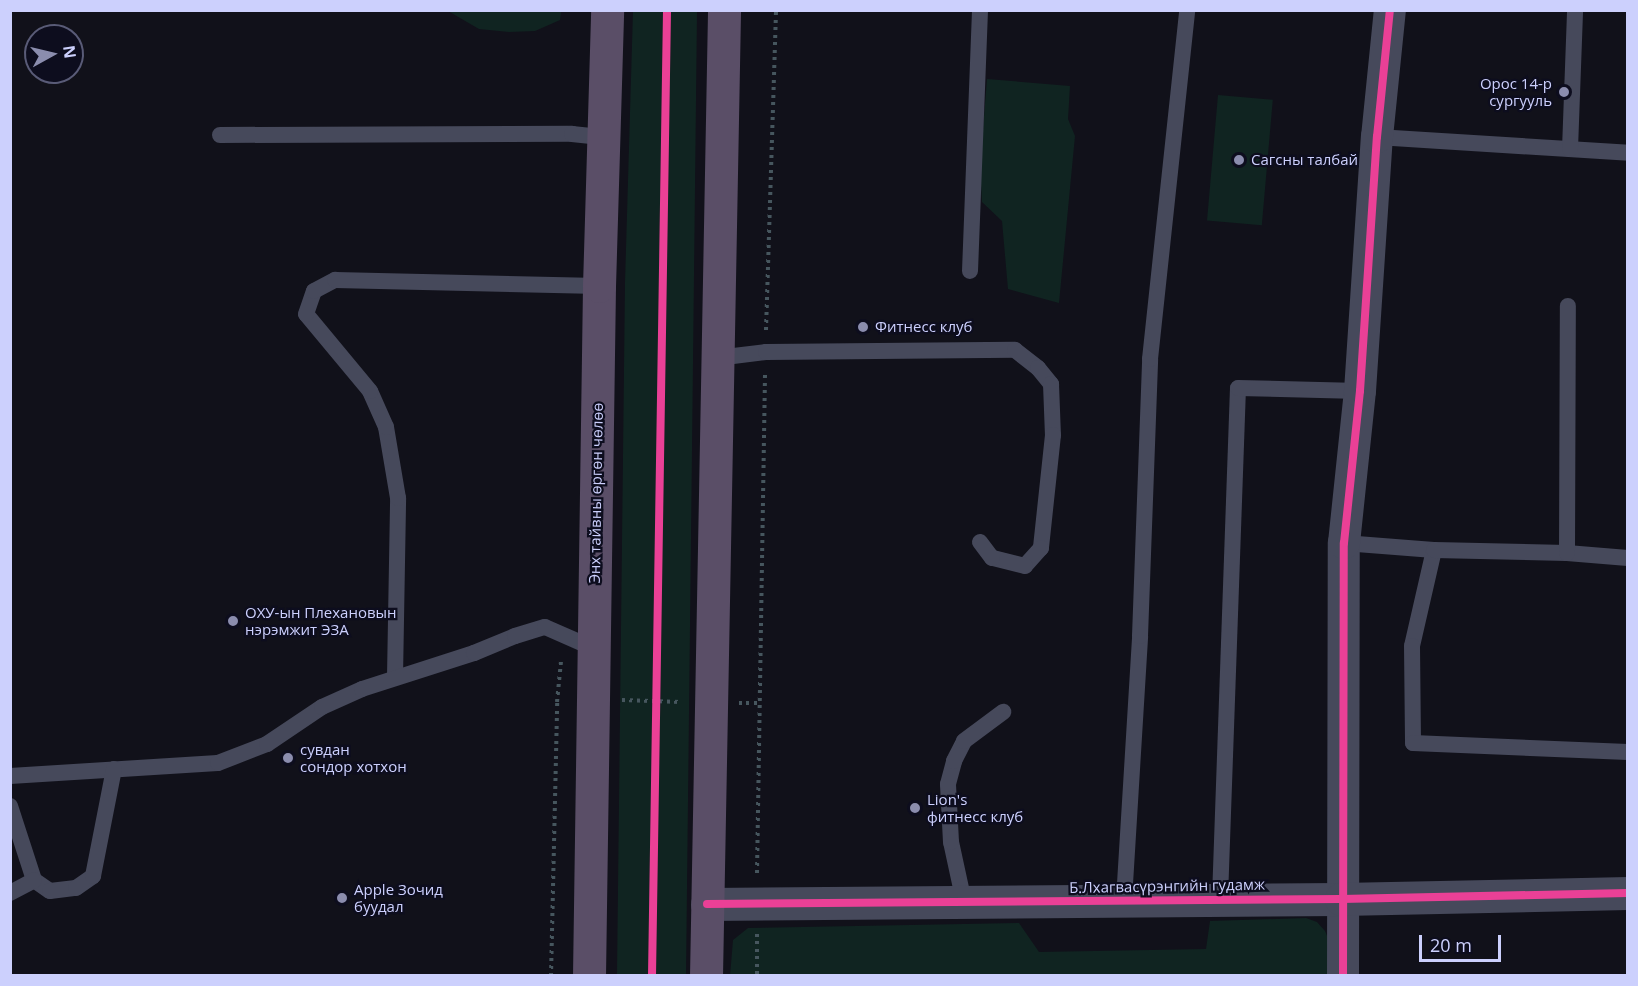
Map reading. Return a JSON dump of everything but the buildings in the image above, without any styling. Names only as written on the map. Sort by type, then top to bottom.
[{"type":"highway","name":"Энх тайвны өргөн чөлөө","points":[[589,975],[599,286],[607,10]]},
{"type":"highway","points":[[706,975],[724,10]]},
{"type":"street","points":[[1343,975],[1341,899],[1344,543],[1360,391],[1377,137],[1390,10]]},
{"type":"street","name":"Б.Лхагвасүрэнгийн гудамж","points":[[707,904],[1220,898],[1341,899],[1628,893]]},
{"type":"lane","points":[[970,271],[980,10]]},
{"type":"lane","points":[[1124,900],[1140,636],[1150,359],[1187,10]]},
{"type":"lane","points":[[1570,149],[1575,10]]},
{"type":"lane","points":[[220,135],[572,134],[603,137]]},
{"type":"lane","points":[[1377,137],[1628,153]]},
{"type":"lane","points":[[395,677],[398,498],[386,427],[370,391],[306,314],[314,291],[335,280],[599,286]]},
{"type":"lane","points":[[1567,553],[1569,306]]},
{"type":"lane","points":[[717,358],[766,352],[1016,350],[1038,368],[1051,384],[1053,435],[1041,548],[1025,566],[992,558],[980,542]]},
{"type":"lane","points":[[1220,898],[1238,388],[1360,391]]},
{"type":"lane","points":[[1344,543],[1434,550],[1567,553],[1628,558]]},
{"type":"lane","points":[[1434,550],[1412,646],[1413,743],[1628,752]]},
{"type":"lane","points":[[10,776],[218,763],[267,744],[322,707],[395,677],[545,627],[593,648]]},
{"type":"lane","points":[[964,902],[951,842],[948,784],[954,761],[964,741],[1003,712]]},
{"type":"lane","points":[[10,806],[34,880],[50,891],[76,888],[93,876],[114,769]]},
{"type":"lane","points":[[10,893],[34,880]]},
{"type":"path","points":[[757,975],[759,704],[776,10]]},
{"type":"path","points":[[654,714],[655,690]]},
{"type":"path","points":[[557,702],[593,698],[759,704]]},
{"type":"green space","points":[[561,10],[560,20],[535,31],[509,32],[479,29],[448,11]]},
{"type":"green space","points":[[633,11],[697,11],[686,975],[617,975],[625,283]]},
{"type":"green space","points":[[987,79],[1070,86],[1068,119],[1075,136],[1059,303],[1008,289],[1002,221],[982,202],[980,167]]},
{"type":"green space","name":"Сагсны талбай","points":[[1218,95],[1273,100],[1262,225],[1207,221]]},
{"type":"green space","points":[[1306,918],[1317,922],[1325,931],[1331,945],[1332,975],[730,976],[733,940],[748,928],[1019,923],[1039,952],[1206,949],[1210,921]]},
{"type":"cycle path","points":[[652,976],[667,10]]},
{"type":"cycle path","points":[[1343,976],[1344,543],[1360,391],[1377,137],[1390,10]]},
{"type":"cycle path","points":[[707,904],[1341,899],[1628,893]]},
{"type":"place","name":"Орос 14-р сургууль","points":[[1564,92]]},
{"type":"place","name":"Сагсны талбай","points":[[1239,160]]},
{"type":"place","name":"Фитнесс клуб","points":[[863,327]]},
{"type":"place","name":"ОХУ-ын Плехановын нэрэмжит ЭЗА","points":[[233,621]]},
{"type":"place","name":"сувдан сондор хотхон","points":[[288,758]]},
{"type":"place","name":"Lion's фитнесс клуб","points":[[915,808]]},
{"type":"place","name":"Apple Зочид буудал","points":[[342,898]]}]
